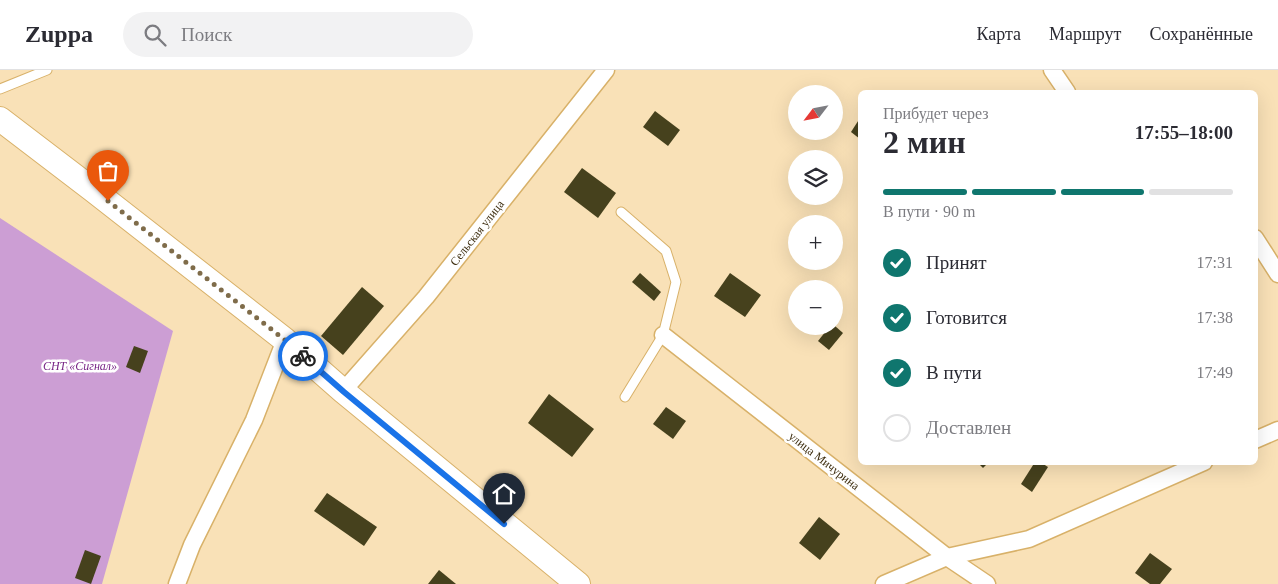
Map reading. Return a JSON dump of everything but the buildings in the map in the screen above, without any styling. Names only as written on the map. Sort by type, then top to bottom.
[{"type":"main road","points":[[0,119],[285,340],[344,392],[578,584]]},
{"type":"street","name":"Сельская улица","points":[[344,392],[426,297],[606,70]]},
{"type":"street","points":[[1052,70],[1066,90]]},
{"type":"street","points":[[1258,243],[1278,274]]},
{"type":"street","name":"улица Мичурина","points":[[663,335],[947,557],[987,584]]},
{"type":"street","points":[[176,584],[192,545],[254,420],[285,340]]},
{"type":"street","points":[[1258,439],[1278,430]]},
{"type":"street","points":[[884,584],[947,557],[1029,539],[1197,465]]},
{"type":"lane","points":[[0,89],[47,70]]},
{"type":"lane","points":[[621,212],[666,251],[676,282],[663,335],[625,398]]},
{"type":"green space","name":"СНТ «Сигнал»","points":[[0,218],[173,331],[102,584],[0,584]]},
{"type":"way so far","points":[[108,201],[303,356]]},
{"type":"route","points":[[303,356],[504,524]]}]
